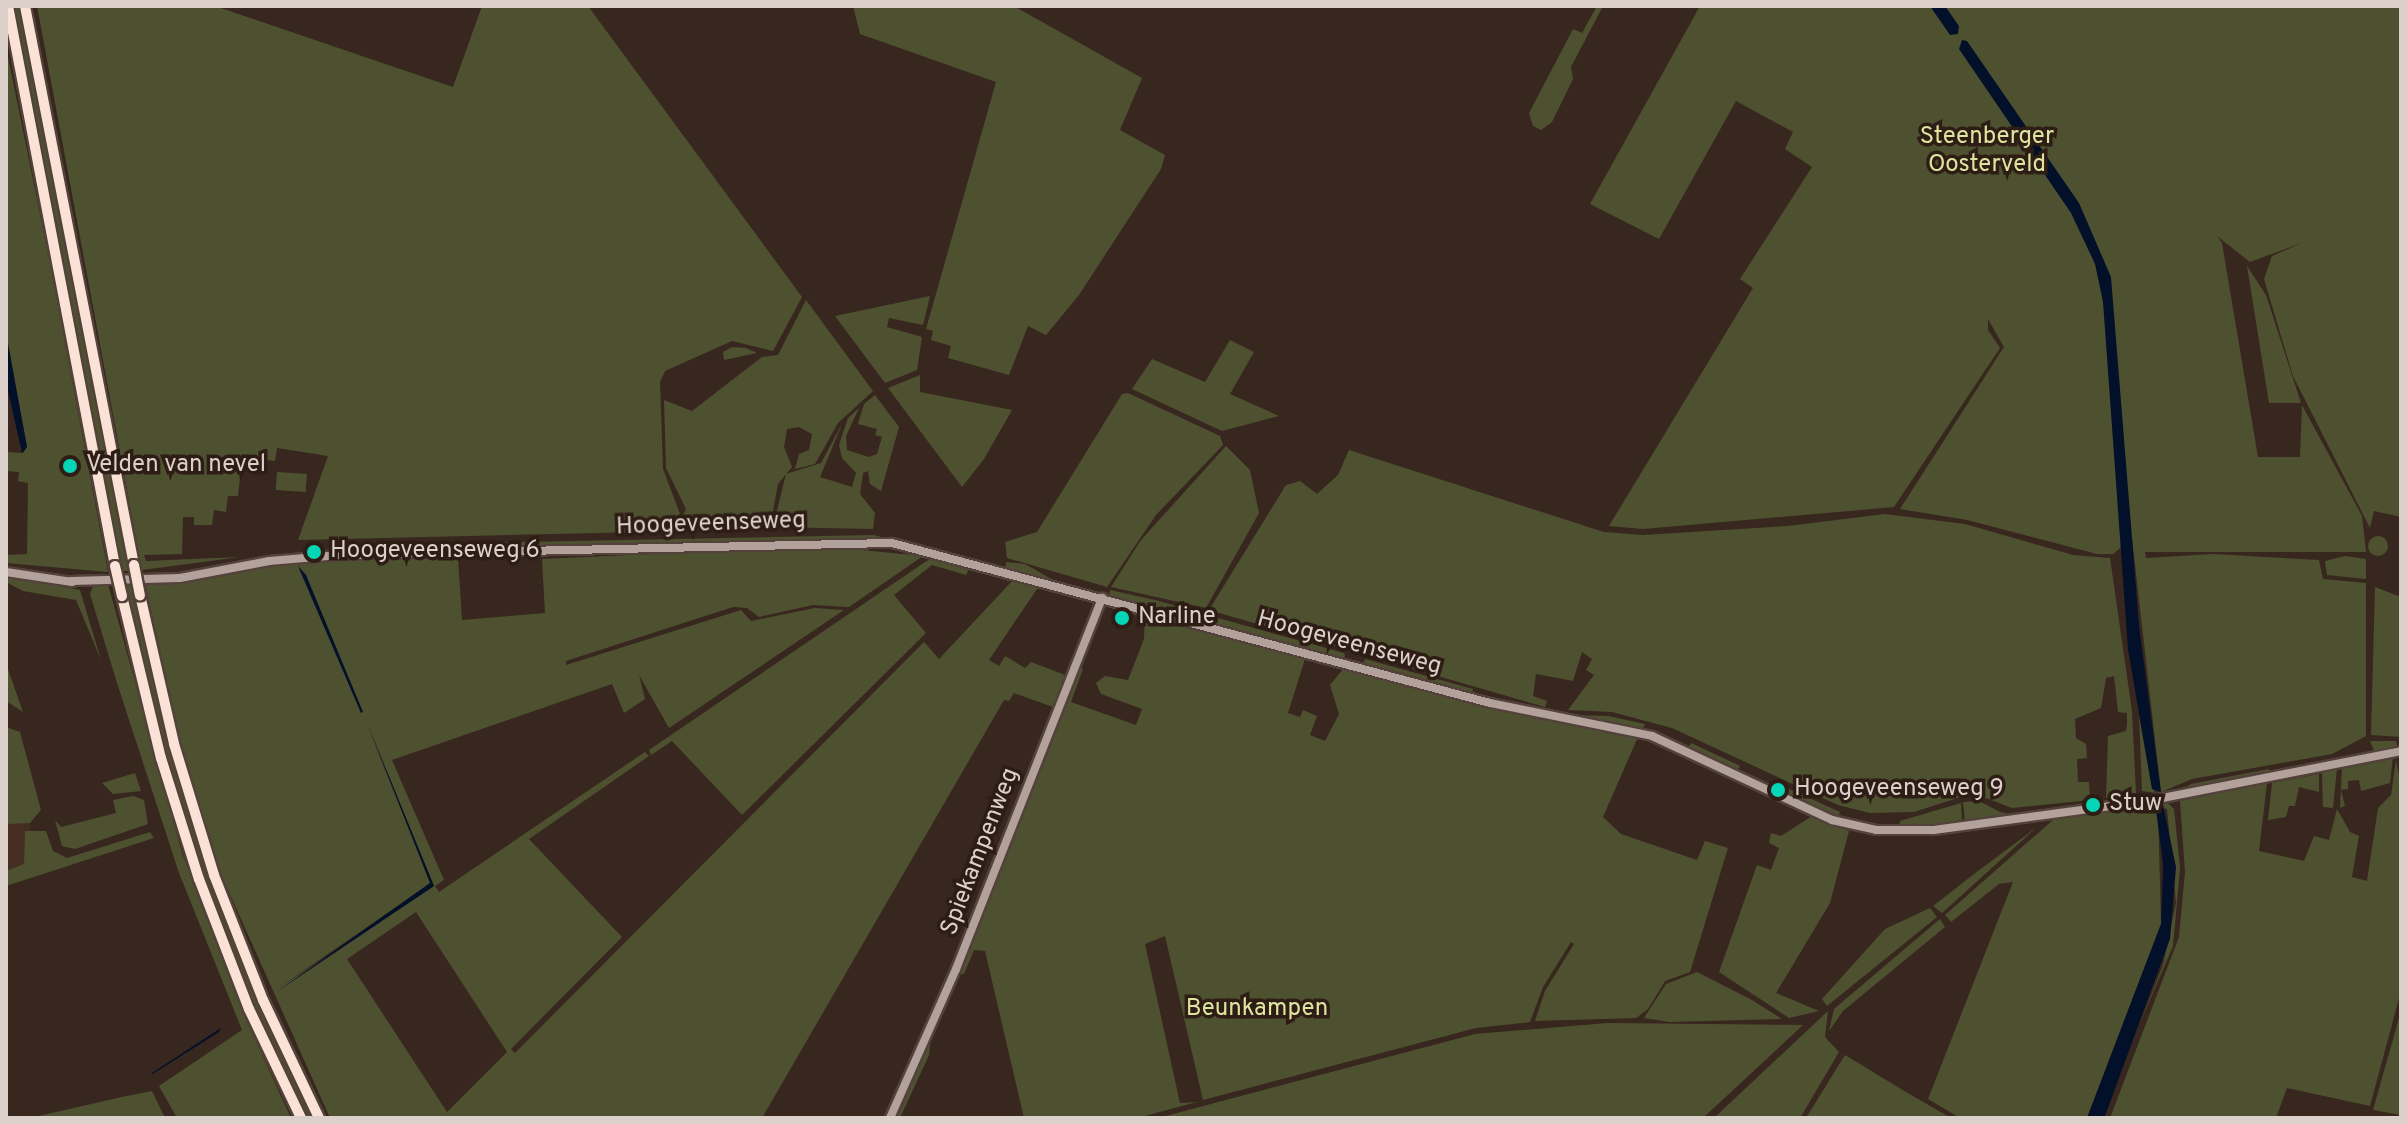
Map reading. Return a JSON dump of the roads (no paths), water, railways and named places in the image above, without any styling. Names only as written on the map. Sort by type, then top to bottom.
[{"type":"highway","points":[[8,6],[115,566],[161,758],[199,879],[249,1009],[301,1118]]},
{"type":"highway","points":[[25,8],[140,595],[177,755],[214,875],[273,1022],[319,1118]]},
{"type":"main road","name":"Hoogeveenseweg","points":[[6,572],[71,581],[110,581],[180,578],[294,557],[860,541],[917,548],[1490,703],[1652,736],[1822,816],[1863,828],[1934,830],[2043,816],[2401,751]]},
{"type":"main road","name":"Spiekampenweg","points":[[890,1118],[956,969],[1102,598]]},
{"type":"water","points":[[1930,6],[1945,6],[1959,26],[1958,34],[1950,35]]},
{"type":"water","points":[[1962,40],[1967,41],[2079,203],[2111,277],[2139,625],[2161,792],[2152,789],[2128,649],[2103,302],[2095,264],[2071,213],[1959,49]]},
{"type":"water","points":[[6,333],[27,447],[22,453],[6,382]]},
{"type":"water","points":[[298,566],[306,575],[361,713]]},
{"type":"water","points":[[366,720],[434,886],[275,993],[430,883]]},
{"type":"water","points":[[2163,805],[2176,867],[2170,939],[2105,1116],[2087,1118],[2161,924],[2163,864],[2156,810]]},
{"type":"water","points":[[221,1028],[219,1032],[151,1075],[152,1073]]},
{"type":"place","name":"Velden van nevel","points":[[70,466]]},
{"type":"place","name":"Hoogeveenseweg 6","points":[[314,552]]},
{"type":"place","name":"Narline","points":[[1122,618]]},
{"type":"place","name":"Hoogeveenseweg 9","points":[[1778,790]]},
{"type":"place","name":"Stuw","points":[[2093,805]]},
{"type":"park label","name":"Steenberger Oosterveld","points":[[1987,152]]},
{"type":"park label","name":"Beunkampen","points":[[1257,1010]]}]
